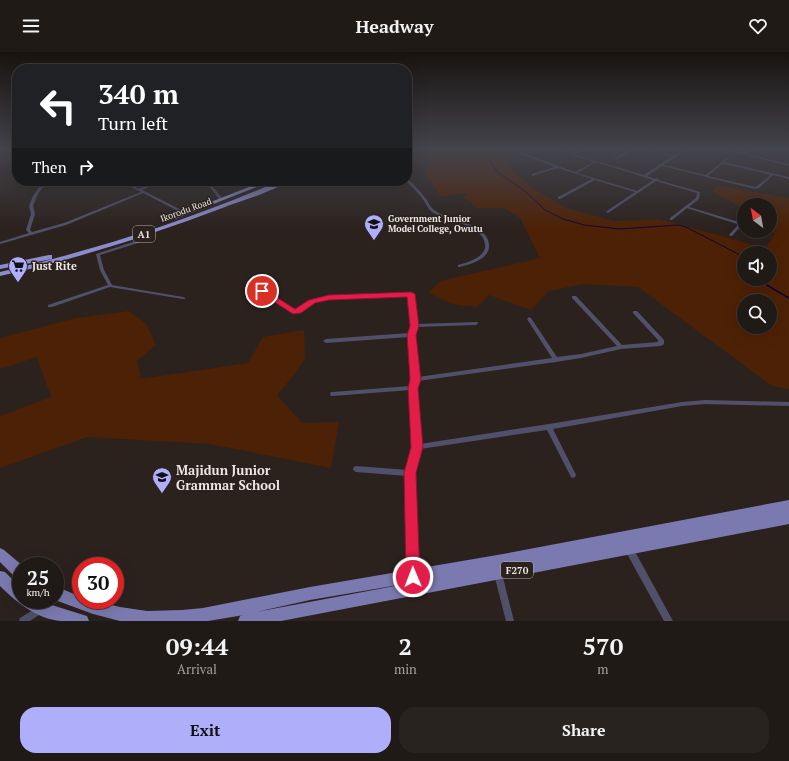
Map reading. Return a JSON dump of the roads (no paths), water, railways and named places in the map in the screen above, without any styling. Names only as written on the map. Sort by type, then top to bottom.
[{"type":"highway","name":"Ikorodu Road","points":[[0,267],[90,247],[142,230],[256,186]]},
{"type":"highway","name":"Ikorodu Road","points":[[0,275],[81,254],[143,235],[272,186]]},
{"type":"main road","name":"F270","points":[[64,597],[88,607],[110,612],[159,618],[213,614],[322,592],[413,577],[789,506]]},
{"type":"main road","name":"F270","points":[[245,621],[789,518]]},
{"type":"main road","points":[[0,554],[12,565]]},
{"type":"main road","points":[[0,577],[12,588]]},
{"type":"main road","points":[[322,592],[322,607]]},
{"type":"main road","points":[[42,609],[82,621]]},
{"type":"street","points":[[583,176],[637,192]]},
{"type":"street","points":[[645,176],[699,193],[698,198],[671,219]]},
{"type":"street","points":[[706,176],[758,188],[770,176]]},
{"type":"street","points":[[778,176],[789,178]]},
{"type":"street","points":[[779,176],[789,178]]},
{"type":"street","points":[[559,198],[594,179]]},
{"type":"street","points":[[608,212],[657,179]]},
{"type":"street","points":[[412,184],[417,188],[431,209],[451,220],[474,228],[486,239],[487,249],[482,257],[459,266]]},
{"type":"street","points":[[32,234],[28,230],[33,214],[31,206],[41,186]]},
{"type":"street","points":[[131,186],[185,213]]},
{"type":"street","points":[[139,190],[149,186]]},
{"type":"street","points":[[210,186],[221,199]]},
{"type":"street","points":[[0,243],[12,241],[65,224],[144,192]]},
{"type":"street","points":[[686,207],[737,223]]},
{"type":"street","points":[[731,235],[737,228]]},
{"type":"street","points":[[110,286],[102,270],[98,254],[140,241],[144,239],[143,235]]},
{"type":"street","points":[[50,306],[110,286],[183,298]]},
{"type":"street","points":[[262,291],[293,312],[298,311],[312,302],[329,298],[411,294],[414,326],[411,335],[416,380],[413,383],[413,388],[417,447],[410,473],[413,577]]},
{"type":"street","points":[[574,297],[621,347]]},
{"type":"street","points":[[416,380],[556,360],[621,347],[661,344],[662,343],[635,312]]},
{"type":"street","points":[[528,319],[556,360]]},
{"type":"street","points":[[414,326],[476,323]]},
{"type":"street","points":[[326,341],[411,335]]},
{"type":"street","points":[[333,394],[413,388]]},
{"type":"street","points":[[417,447],[549,427],[682,404],[705,402],[789,404]]},
{"type":"street","points":[[549,427],[573,475]]},
{"type":"street","points":[[356,470],[410,473]]},
{"type":"street","points":[[629,549],[668,621]]},
{"type":"street","points":[[498,574],[510,621]]},
{"type":"street","points":[[23,621],[42,609]]},
{"type":"waterway","points":[[502,176],[525,191],[545,210],[563,219],[584,225],[620,229],[678,225],[686,227],[737,253]]},
{"type":"waterway","points":[[768,286],[789,298]]},
{"type":"place","name":"Government Junior Model College, Owutu","points":[[374,241]]},
{"type":"place","name":"Just Rite","points":[[18,283]]},
{"type":"place","name":"Majidun Junior Grammar School","points":[[162,494]]}]
